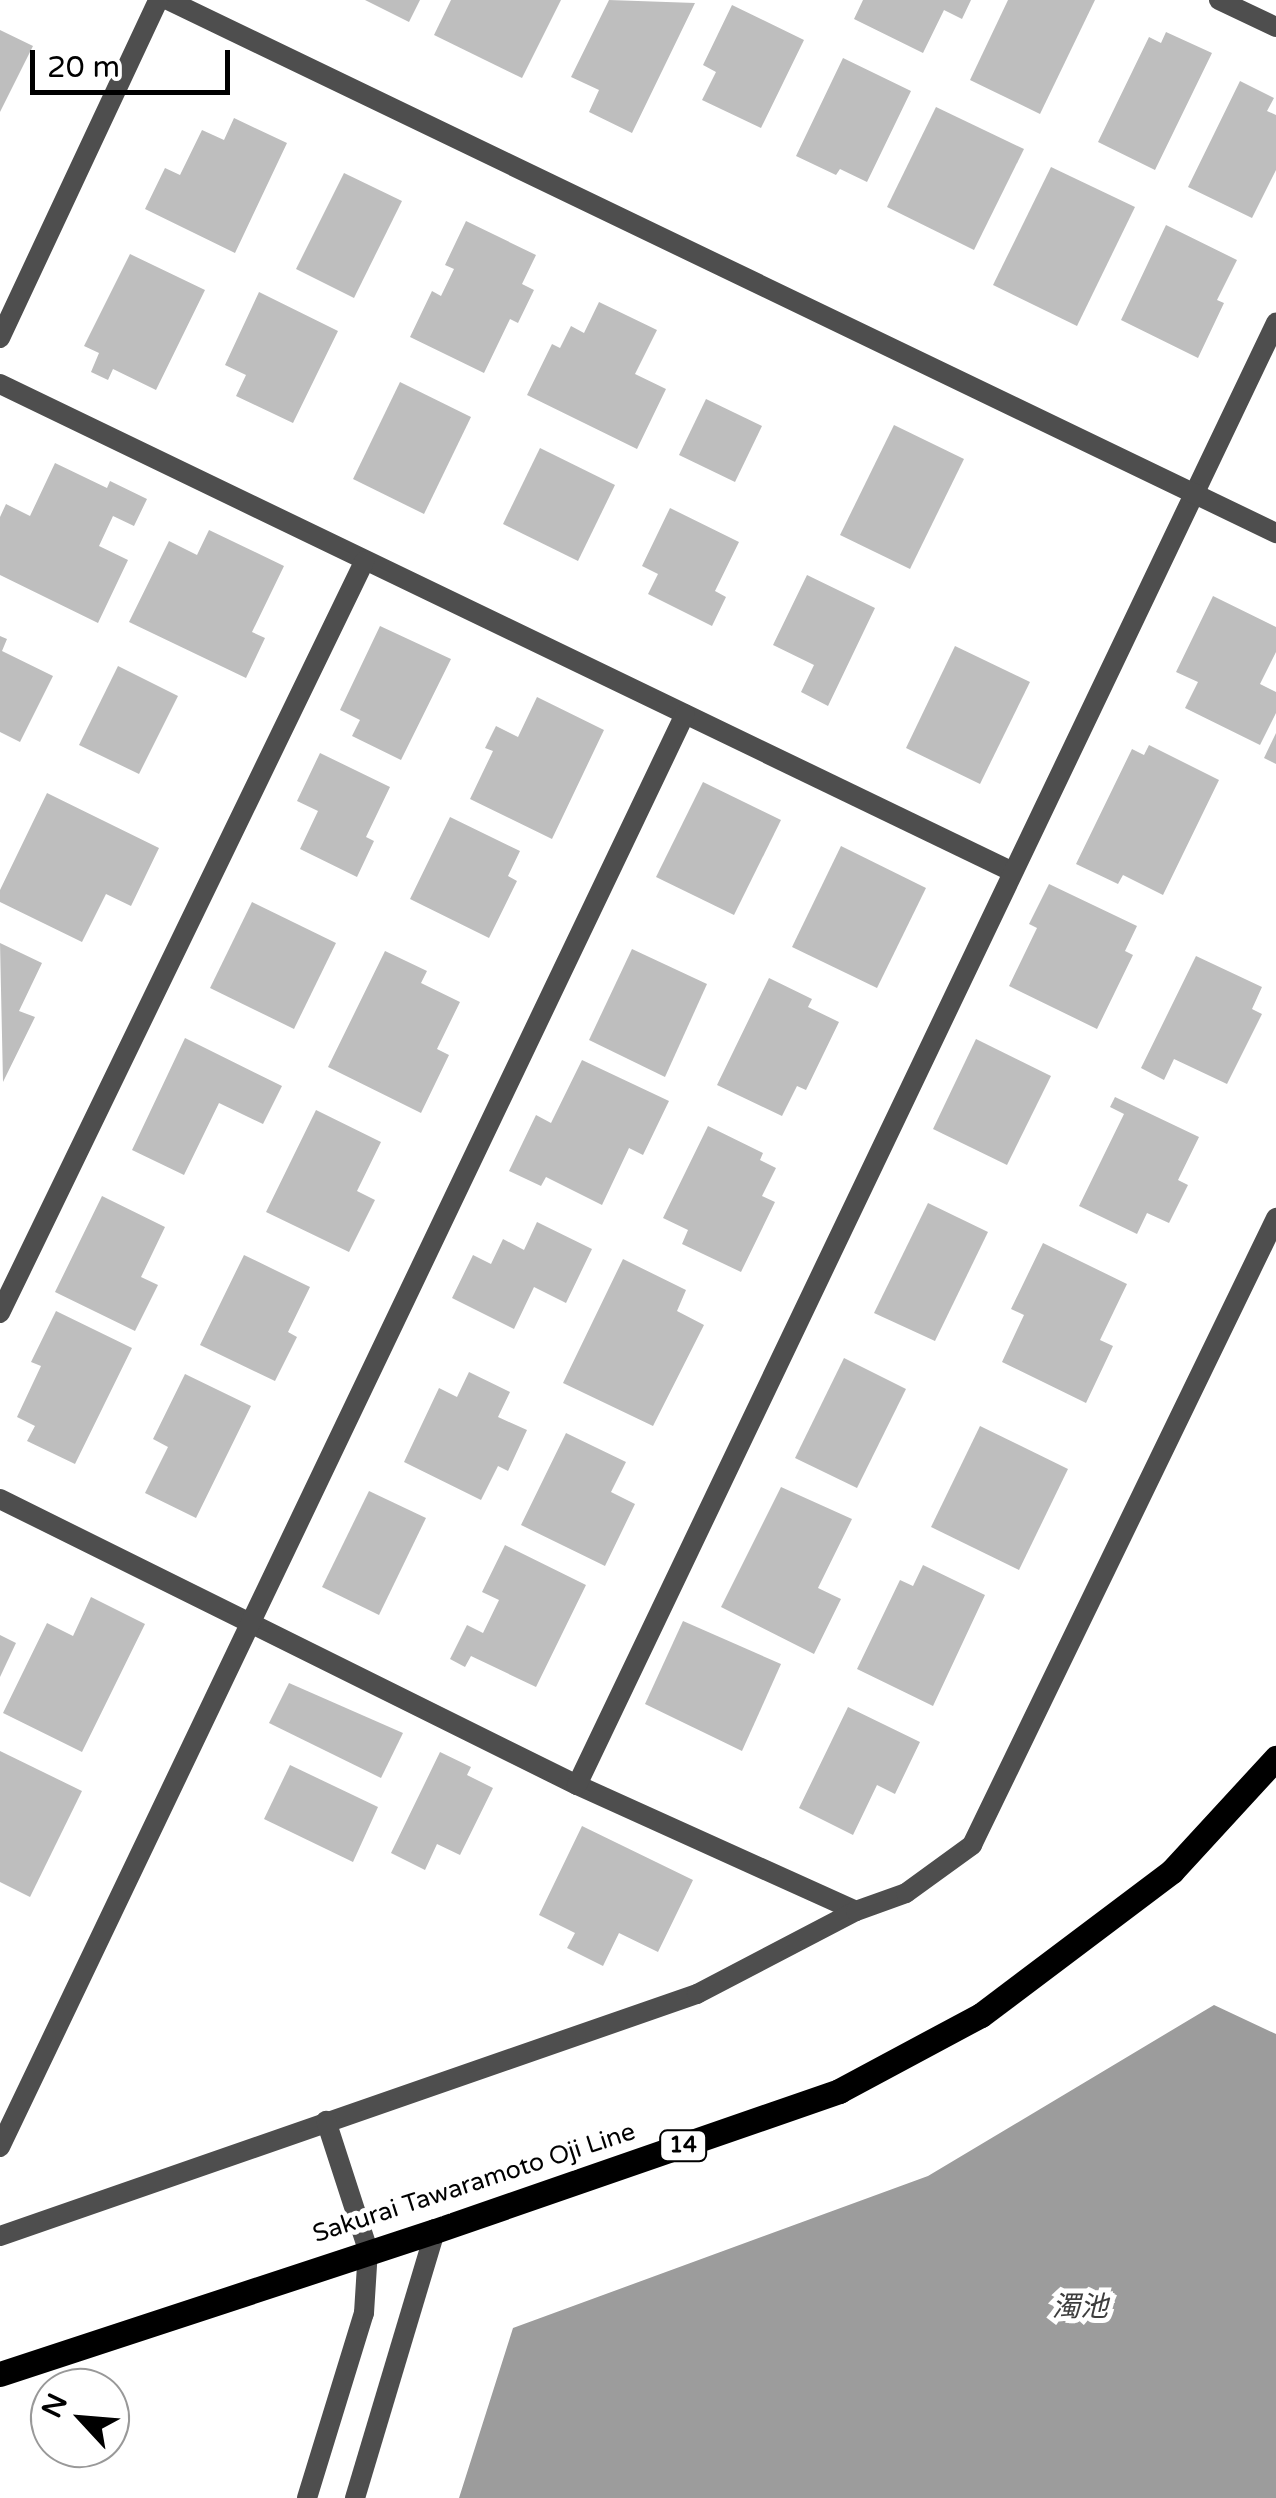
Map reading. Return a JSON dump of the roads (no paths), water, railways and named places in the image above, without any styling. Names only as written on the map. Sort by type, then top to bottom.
[{"type":"main road","name":"Sakurai Tawaramoto Oji Line","points":[[0,2374],[435,2231],[839,2091],[981,2015],[1172,1871],[1276,1758]]},
{"type":"street","points":[[0,338],[158,0]]},
{"type":"street","points":[[168,0],[1276,532]]},
{"type":"street","points":[[1219,0],[1276,27]]},
{"type":"street","points":[[578,1784],[1276,323]]},
{"type":"street","points":[[0,384],[1011,871]]},
{"type":"street","points":[[0,1313],[364,562]]},
{"type":"street","points":[[0,2147],[685,714]]},
{"type":"street","points":[[0,2236],[697,1994],[856,1911],[906,1893],[972,1845],[1276,1218]]},
{"type":"street","points":[[0,1500],[252,1620],[578,1784],[856,1911]]},
{"type":"street","points":[[307,2498],[364,2313],[368,2250],[326,2120]]},
{"type":"street","points":[[355,2498],[435,2231]]},
{"type":"water","name":"濁池","points":[[1214,2005],[1276,2034],[1276,2498],[459,2498],[513,2328],[928,2176]]}]
